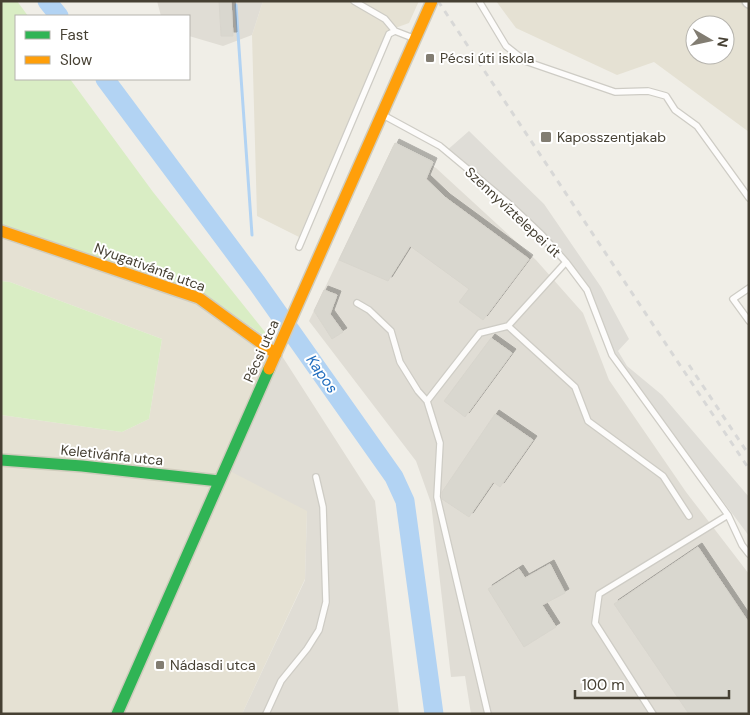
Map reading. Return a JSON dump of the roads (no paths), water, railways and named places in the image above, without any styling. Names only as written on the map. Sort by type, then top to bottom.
[{"type":"street","name":"Pécsi utca","points":[[117,714],[432,1]]},
{"type":"street","name":"Nyugativánfa utca","points":[[1,231],[199,298],[278,349]]},
{"type":"street","name":"Keletivánfa utca","points":[[1,460],[82,466],[220,481]]},
{"type":"lane","points":[[354,1],[385,19],[396,31],[415,39]]},
{"type":"lane","points":[[480,1],[506,46],[525,61],[614,92],[648,91],[666,96],[675,110],[697,126],[749,198]]},
{"type":"lane","points":[[299,247],[388,34],[396,31]]},
{"type":"lane","name":"Szennyvíztelepei út","points":[[382,115],[440,146],[506,201],[542,235],[566,262],[587,290],[612,355],[728,515]]},
{"type":"lane","points":[[427,400],[480,333],[508,326],[566,262]]},
{"type":"lane","points":[[749,288],[733,299],[749,321]]},
{"type":"lane","points":[[357,303],[369,310],[391,331],[400,362],[418,391],[427,400],[440,443],[438,497],[488,714]]},
{"type":"lane","points":[[508,326],[575,387],[588,421],[664,476],[689,516]]},
{"type":"lane","points":[[266,714],[281,681],[307,649],[319,630],[326,602],[323,507],[316,477]]},
{"type":"lane","points":[[653,714],[595,622],[599,594],[728,515],[742,545],[748,551]]},
{"type":"waterway","name":"Kapos","points":[[47,1],[58,15]]},
{"type":"waterway","points":[[236,5],[252,235]]},
{"type":"waterway","name":"Kapos","points":[[106,80],[257,283],[394,477],[405,501],[434,714]]},
{"type":"railway","points":[[438,1],[749,469]]},
{"type":"railway","points":[[689,365],[749,455]]},
{"type":"place","name":"Pécsi úti iskola","points":[[430,58]]},
{"type":"place","name":"Kaposszentjakab","points":[[546,137]]},
{"type":"place","name":"Nádasdi utca","points":[[160,665]]}]
